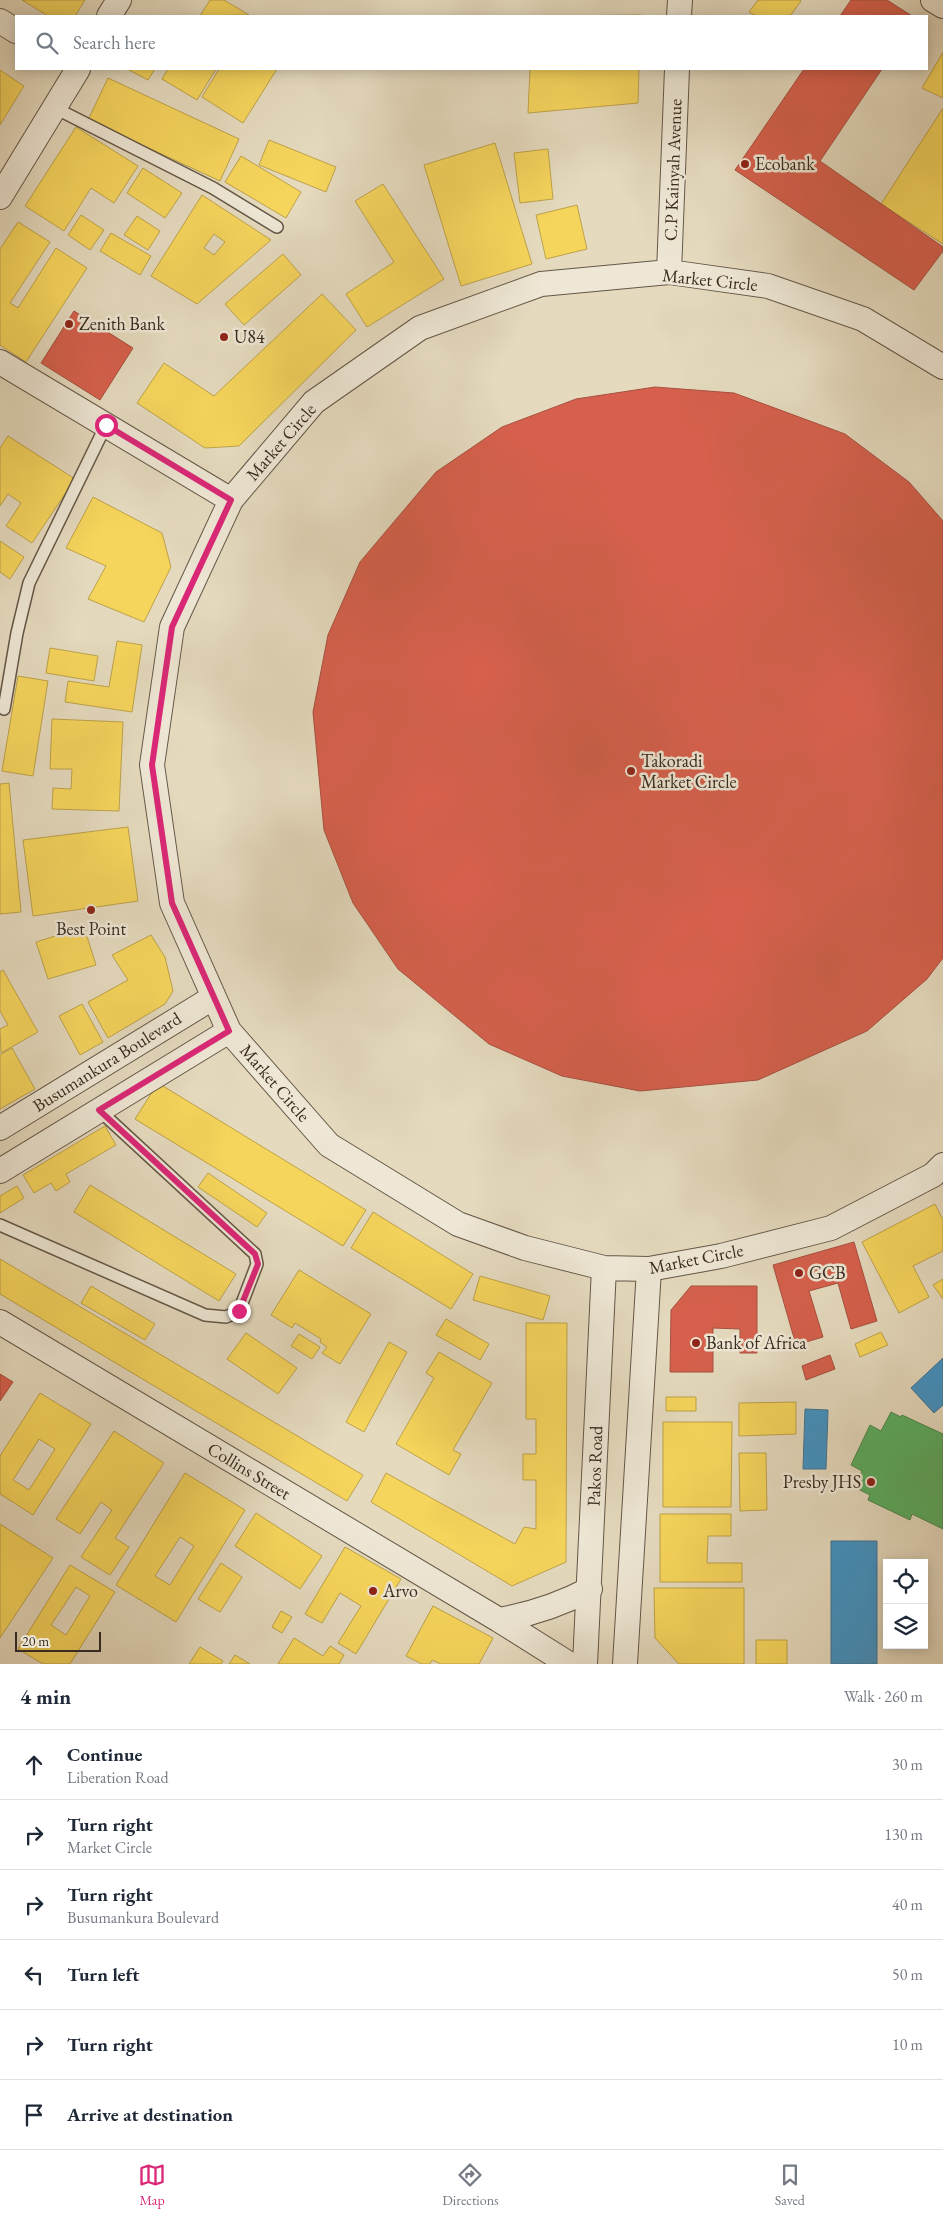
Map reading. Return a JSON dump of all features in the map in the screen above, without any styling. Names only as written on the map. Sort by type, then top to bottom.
[{"type":"street","points":[[110,15],[119,0]]},
{"type":"street","points":[[679,15],[680,0]]},
{"type":"street","points":[[933,0],[943,6]]},
{"type":"street","points":[[0,22],[15,30]]},
{"type":"street","points":[[0,197],[77,70]]},
{"type":"street","name":"C.P Kainyah Avenue","points":[[670,272],[677,70]]},
{"type":"street","name":"Market Circle","points":[[943,367],[863,319],[768,286],[670,272],[541,284],[420,328],[314,402],[231,500],[172,627],[152,765],[172,903],[229,1031],[329,1144],[458,1224],[525,1248],[604,1268],[649,1269],[720,1256],[831,1228],[932,1174],[943,1166]]},
{"type":"street","points":[[0,362],[231,500]]},
{"type":"street","name":"Busumankura Boulevard","points":[[0,1128],[214,996]]},
{"type":"street","name":"Busumankura Boulevard","points":[[0,1171],[229,1031]]},
{"type":"street","name":"Pakos Road","points":[[585,1664],[604,1268]]},
{"type":"street","points":[[625,1664],[649,1269]]},
{"type":"street","name":"Collins Street","points":[[0,1322],[498,1620],[568,1664]]},
{"type":"street","points":[[498,1620],[541,1611],[590,1589]]},
{"type":"lane","points":[[55,108],[213,188],[277,227]]},
{"type":"lane","points":[[4,709],[17,633],[29,583],[106,425]]},
{"type":"lane","points":[[0,1225],[205,1315],[226,1317],[239,1311],[258,1264],[255,1254],[99,1110]]},
{"type":"building: Homes","points":[[22,0],[85,0],[76,15],[46,15]]},
{"type":"building: Homes","points":[[210,0],[224,0],[249,15],[201,15]]},
{"type":"building: Homes","points":[[758,0],[801,1],[791,15],[754,15],[749,12]]},
{"type":"building: Homes","points":[[943,52],[943,98],[922,88]]},
{"type":"building: Homes","points":[[0,70],[24,86],[0,125]]},
{"type":"building: Homes","points":[[129,70],[154,70],[148,80]]},
{"type":"building: Homes","points":[[167,70],[215,70],[197,100],[162,79]]},
{"type":"building: Homes","points":[[218,70],[276,70],[243,123],[202,97]]},
{"type":"building: Homes","points":[[530,70],[639,70],[638,103],[528,113]]},
{"type":"building: Homes","points":[[108,78],[239,139],[220,181],[88,120]]},
{"type":"building: Homes","points":[[943,108],[943,244],[881,204]]},
{"type":"building: Homes","points":[[76,127],[138,166],[114,203],[91,188],[64,231],[25,206]]},
{"type":"building: Homes","points":[[269,140],[336,167],[326,192],[259,165]]},
{"type":"building: Homes","points":[[495,143],[532,264],[461,286],[424,165]]},
{"type":"building: Homes","points":[[548,149],[553,199],[520,203],[514,153]]},
{"type":"building: Homes","points":[[241,156],[301,192],[286,218],[225,182]]},
{"type":"building: Homes","points":[[143,168],[182,193],[165,218],[127,193]]},
{"type":"building: Homes","points":[[383,184],[444,279],[367,327],[346,294],[394,262],[355,201]]},
{"type":"building: Homes","points":[[202,195],[271,240],[197,304],[151,276]],"holes":[[[214,234],[225,242],[214,255],[204,248]]]},
{"type":"building: Homes","points":[[577,205],[587,249],[546,259],[536,215]]},
{"type":"building: Homes","points":[[81,215],[104,230],[90,250],[68,235]]},
{"type":"building: Homes","points":[[137,216],[160,231],[148,250],[124,235]]},
{"type":"building: Homes","points":[[18,222],[50,242],[10,303],[18,308],[56,248],[87,268],[26,362],[0,345],[0,249]]},
{"type":"building: Homes","points":[[111,233],[151,256],[140,275],[100,251]]},
{"type":"building: Homes","points":[[283,254],[301,275],[244,325],[225,304]]},
{"type":"building: Homes","points":[[322,294],[356,330],[239,446],[205,448],[137,403],[164,363],[214,396]]},
{"type":"building: Homes","points":[[8,436],[75,479],[32,543],[6,526],[21,503],[8,494],[0,506],[0,448]]},
{"type":"building: Homes","points":[[93,497],[162,533],[171,567],[144,622],[88,599],[106,566],[66,548]]},
{"type":"building: Homes","points":[[0,541],[24,557],[10,579],[0,572]]},
{"type":"building: Homes","points":[[117,641],[142,645],[132,712],[65,702],[68,681],[109,687]]},
{"type":"building: Homes","points":[[50,648],[98,656],[94,681],[46,673]]},
{"type":"building: Homes","points":[[18,676],[48,681],[33,776],[2,771]]},
{"type":"building: Homes","points":[[52,719],[123,722],[119,811],[52,809],[53,788],[71,789],[72,769],[50,769]]},
{"type":"building: Homes","points":[[9,783],[21,912],[0,914],[0,784]]},
{"type":"building: Homes","points":[[128,827],[138,901],[33,916],[23,840]]},
{"type":"building: Homes","points":[[84,927],[96,965],[48,979],[36,942]]},
{"type":"building: Homes","points":[[151,935],[165,957],[173,991],[165,1004],[108,1038],[88,1002],[128,980],[112,955]]},
{"type":"building: Homes","points":[[3,970],[38,1032],[1,1053],[0,1029],[8,1025],[0,1011],[0,972]]},
{"type":"building: Homes","points":[[82,1004],[103,1042],[80,1055],[59,1016]]},
{"type":"building: Homes","points":[[12,1048],[35,1089],[0,1109],[0,1055]]},
{"type":"building: Homes","points":[[158,1083],[366,1210],[343,1246],[135,1119]]},
{"type":"building: Homes","points":[[105,1126],[116,1145],[66,1174],[70,1182],[56,1191],[51,1183],[34,1193],[23,1175]]},
{"type":"building: Homes","points":[[208,1173],[267,1213],[257,1227],[198,1187]]},
{"type":"building: Homes","points":[[90,1185],[236,1274],[219,1301],[74,1212]]},
{"type":"building: Homes","points":[[17,1186],[24,1198],[0,1213],[0,1196]]},
{"type":"building: Homes","points":[[935,1204],[943,1220],[943,1251],[913,1266],[929,1297],[899,1313],[862,1242]]},
{"type":"building: Homes","points":[[373,1212],[473,1274],[451,1309],[351,1248]]},
{"type":"building: Homes","points":[[0,1259],[363,1475],[347,1501],[0,1294]]},
{"type":"building: Homes","points":[[299,1270],[371,1314],[340,1364],[322,1353],[327,1347],[320,1342],[321,1339],[295,1323],[292,1328],[271,1315]]},
{"type":"building: Homes","points":[[480,1276],[550,1296],[543,1320],[473,1300]]},
{"type":"building: Homes","points":[[943,1279],[943,1299],[933,1285]]},
{"type":"building: Homes","points":[[91,1286],[155,1324],[145,1340],[81,1303]]},
{"type":"building: Homes","points":[[446,1319],[489,1344],[480,1360],[436,1335]]},
{"type":"building: Homes","points":[[526,1323],[567,1323],[566,1562],[512,1586],[371,1502],[386,1473],[515,1544],[524,1527],[536,1529],[536,1480],[523,1480],[523,1454],[536,1454],[536,1419],[526,1419]]},
{"type":"building: Homes","points":[[881,1332],[888,1345],[860,1357],[855,1344]]},
{"type":"building: Homes","points":[[246,1333],[297,1368],[278,1394],[227,1359]]},
{"type":"building: Homes","points":[[299,1334],[320,1347],[312,1359],[291,1346]]},
{"type":"building: Homes","points":[[389,1342],[407,1352],[364,1432],[346,1422]]},
{"type":"building: Homes","points":[[439,1352],[492,1383],[453,1450],[461,1454],[449,1475],[396,1444],[434,1378],[426,1373]]},
{"type":"building: Homes","points":[[40,1393],[91,1424],[33,1515],[0,1494],[0,1456]],"holes":[[[39,1439],[55,1449],[29,1490],[13,1480]]]},
{"type":"building: Homes","points":[[666,1397],[696,1397],[696,1411],[666,1411]]},
{"type":"building: Homes","points":[[796,1402],[796,1434],[739,1436],[739,1403]]},
{"type":"building: Homes","points":[[663,1422],[732,1422],[731,1507],[663,1507]]},
{"type":"building: Homes","points":[[114,1431],[164,1463],[115,1538],[129,1547],[110,1575],[81,1557],[112,1510],[101,1502],[80,1534],[56,1519]]},
{"type":"building: Homes","points":[[739,1453],[766,1453],[767,1510],[740,1511]]},
{"type":"building: Homes","points":[[185,1473],[245,1510],[176,1622],[116,1585]],"holes":[[[180,1537],[194,1546],[170,1585],[155,1576]]]},
{"type":"building: Homes","points":[[256,1513],[322,1556],[300,1589],[235,1546]]},
{"type":"building: Homes","points":[[660,1514],[731,1514],[731,1536],[708,1536],[707,1563],[742,1563],[742,1582],[660,1582]]},
{"type":"building: Homes","points":[[0,1524],[53,1558],[0,1638]]},
{"type":"building: Homes","points":[[345,1547],[401,1579],[356,1654],[338,1643],[361,1606],[340,1593],[322,1623],[305,1614]]},
{"type":"building: Homes","points":[[221,1563],[242,1577],[220,1612],[198,1599]]},
{"type":"building: Homes","points":[[70,1565],[115,1592],[70,1664],[43,1664],[18,1649]],"holes":[[[76,1587],[90,1596],[66,1635],[51,1625]]]},
{"type":"building: Homes","points":[[654,1588],[744,1588],[744,1664],[679,1664],[655,1638]]},
{"type":"building: Homes","points":[[433,1606],[493,1638],[479,1664],[441,1664],[432,1660],[430,1664],[422,1664],[406,1656]]},
{"type":"building: Homes","points":[[281,1611],[292,1617],[282,1633],[272,1627]]},
{"type":"building: Homes","points":[[294,1638],[323,1656],[330,1646],[344,1655],[339,1664],[278,1664]]},
{"type":"building: Homes","points":[[756,1640],[787,1640],[787,1664],[756,1664]]},
{"type":"building: Homes","points":[[200,1647],[223,1661],[221,1664],[189,1664]]},
{"type":"building: Homes","points":[[235,1655],[250,1664],[229,1664]]},
{"type":"building: Shops","points":[[851,0],[887,0],[910,15],[841,15]]},
{"type":"building: Shops","points":[[803,70],[881,70],[820,161],[943,247],[943,251],[914,290],[735,170]]},
{"type":"building: Shops","points":[[74,311],[133,348],[100,400],[41,363]]},
{"type":"building: Shops","name":"Takoradi Market Circle","points":[[655,387],[734,393],[845,434],[909,482],[943,521],[943,958],[927,979],[867,1031],[758,1080],[640,1091],[562,1076],[489,1044],[398,969],[353,903],[324,830],[313,712],[328,635],[360,562],[436,472],[502,427],[576,399]]},
{"type":"building: Shops","points":[[854,1242],[877,1321],[851,1329],[838,1283],[809,1291],[823,1337],[796,1345],[773,1265]]},
{"type":"building: Shops","points":[[691,1286],[757,1286],[757,1353],[740,1353],[740,1329],[713,1328],[713,1372],[670,1372],[671,1310]]},
{"type":"building: Shops","points":[[830,1355],[835,1369],[806,1380],[802,1366]]},
{"type":"building: Shops","points":[[0,1374],[13,1382],[0,1401]]},
{"type":"building: Schools","points":[[943,1358],[943,1405],[934,1413],[911,1388]]},
{"type":"building: Schools","points":[[805,1409],[828,1410],[826,1469],[803,1469]]},
{"type":"building: Schools","points":[[831,1541],[877,1541],[877,1664],[831,1664]]},
{"type":"building: Public","points":[[891,1412],[901,1417],[902,1415],[943,1434],[943,1529],[912,1514],[910,1520],[868,1500],[870,1495],[854,1487],[862,1471],[851,1465],[870,1425],[881,1431]]},
{"type":"place","name":"Ecobank","points":[[745,164]]},
{"type":"place","name":"Zenith Bank","points":[[69,324]]},
{"type":"place","name":"U84","points":[[224,337]]},
{"type":"place","name":"Takoradi Market Circle","points":[[631,771]]},
{"type":"place","name":"Best Point","points":[[91,910]]},
{"type":"place","name":"GCB","points":[[799,1273]]},
{"type":"place","name":"Bank of Africa","points":[[696,1343]]},
{"type":"place","name":"Presby JHS","points":[[871,1482]]},
{"type":"place","name":"Arvo","points":[[373,1591]]},
{"type":"route","points":[[106,425],[231,500],[172,627],[152,765],[172,903],[229,1031],[99,1110],[255,1254],[258,1264],[239,1311]]}]
